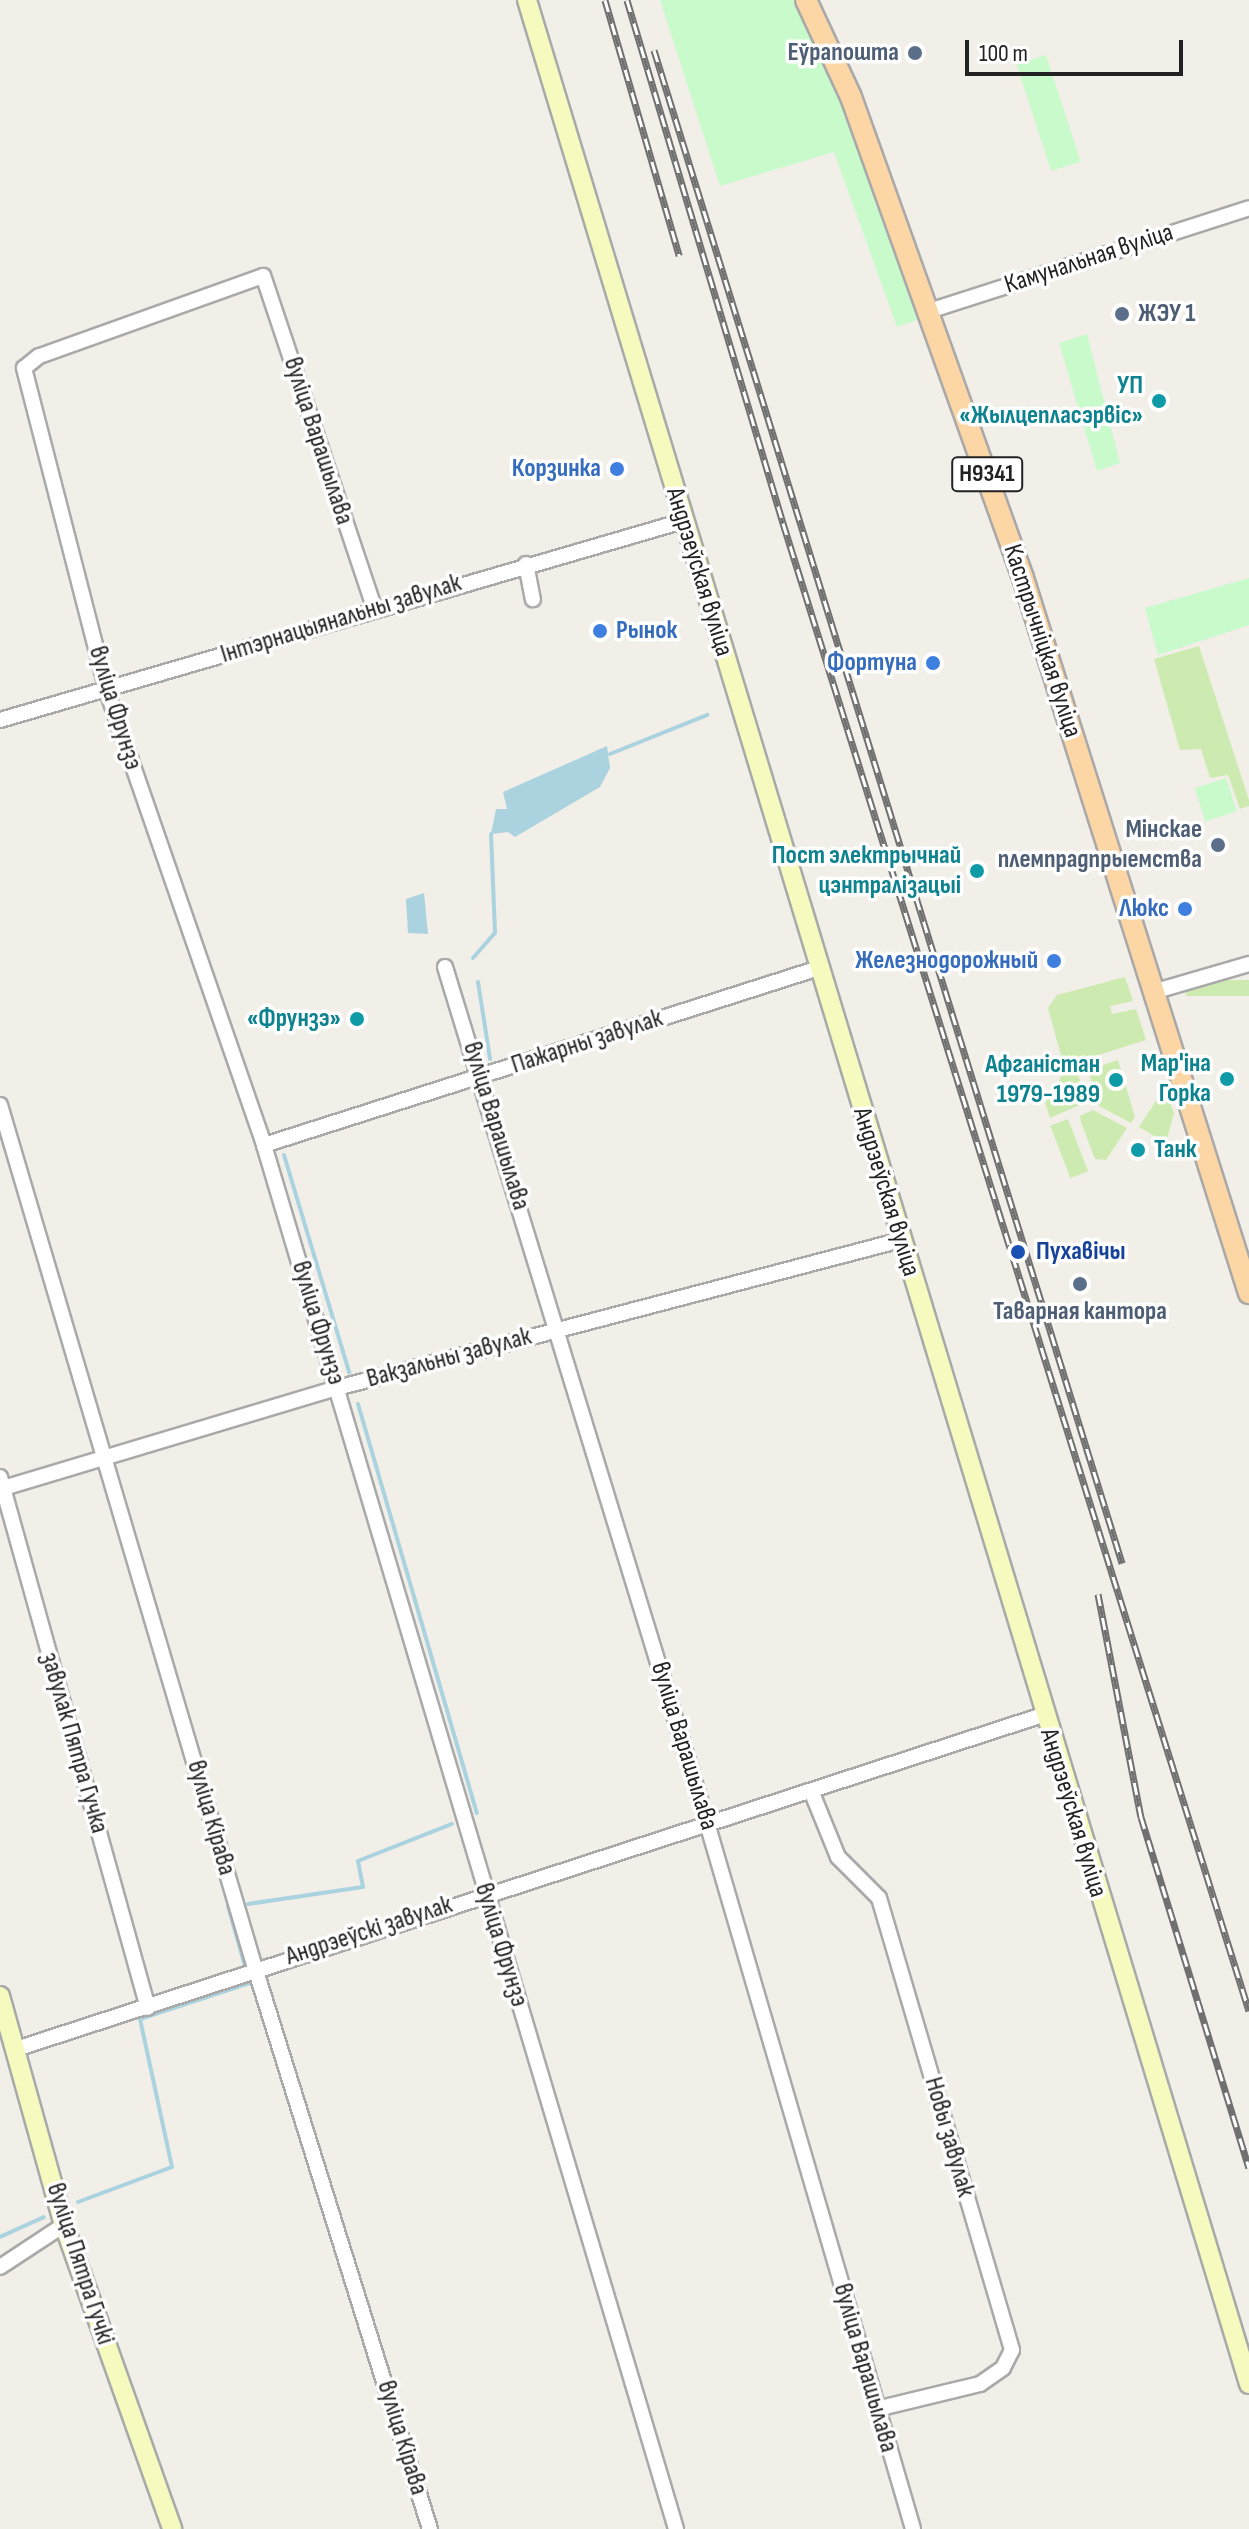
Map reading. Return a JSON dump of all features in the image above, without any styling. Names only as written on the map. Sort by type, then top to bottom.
[{"type":"main road","name":"Андрэеўская вуліца","points":[[527,0],[1043,1715],[1249,2384]]},
{"type":"main road","name":"Кастрычніцкая вуліца","points":[[806,0],[851,97],[1025,584],[1248,1284]]},
{"type":"main road","name":"вуліца Пятра Гучкі","points":[[0,1996],[64,2225],[172,2529]]},
{"type":"street","name":"Камунальная вуліца","points":[[929,311],[1249,208]]},
{"type":"street","name":"вуліца Варашылава","points":[[263,276],[374,607]]},
{"type":"street","name":"вуліца Фрунзэ","points":[[263,276],[39,356],[24,368],[107,691],[264,1145],[676,2529]]},
{"type":"street","name":"Інтэрнацыянальны завулак","points":[[0,720],[107,691],[374,607],[683,521]]},
{"type":"street","points":[[526,564],[533,599]]},
{"type":"street","points":[[1156,991],[1249,964]]},
{"type":"street","name":"вуліца Варашылава","points":[[445,967],[482,1076],[707,1823],[913,2529]]},
{"type":"street","name":"Пажарны завулак","points":[[264,1145],[819,968]]},
{"type":"street","name":"вуліца Кірава","points":[[0,1105],[255,1968],[430,2529]]},
{"type":"street","name":"Вакзальны завулак","points":[[1,1485],[106,1458],[337,1388],[901,1240]]},
{"type":"street","name":"завулак Пятра Гучка","points":[[1,1485],[148,2008]]},
{"type":"street","name":"Андрэеўскі завулак","points":[[16,2049],[148,2008],[255,1968],[707,1823],[812,1793],[1043,1715]]},
{"type":"street","name":"Новы завулак","points":[[812,1793],[838,1857],[879,1898],[1012,2350],[1003,2368],[980,2384],[877,2409]]},
{"type":"street","points":[[0,2267],[64,2225]]},
{"type":"green space","points":[[660,0],[795,0],[841,101],[920,319],[897,327],[834,152],[720,186]]},
{"type":"green space","points":[[1046,55],[1081,162],[1051,171],[1017,65]]},
{"type":"green space","points":[[1087,334],[1120,463],[1097,471],[1059,343]]},
{"type":"green space","points":[[1249,578],[1249,625],[1158,655],[1145,608]]},
{"type":"green space","points":[[1199,646],[1249,800],[1249,806],[1240,809],[1228,775],[1210,778],[1201,749],[1180,750],[1154,659]]},
{"type":"green space","points":[[1226,778],[1237,811],[1205,821],[1195,788]]},
{"type":"green space","points":[[1125,977],[1133,1001],[1110,1006],[1112,1014],[1136,1009],[1146,1040],[1064,1066],[1048,1008],[1057,995]]},
{"type":"green space","points":[[1186,980],[1249,980],[1249,996],[1186,996]]},
{"type":"green space","points":[[1118,1060],[1135,1117],[1131,1123],[1099,1106],[1088,1070]]},
{"type":"green space","points":[[1076,1069],[1087,1102],[1050,1118],[1045,1103],[1064,1072]]},
{"type":"green space","points":[[1165,1087],[1174,1113],[1166,1143],[1139,1127]]},
{"type":"green space","points":[[1093,1110],[1127,1128],[1106,1160],[1095,1159],[1081,1122],[1080,1116]]},
{"type":"green space","points":[[1068,1119],[1088,1171],[1070,1178],[1050,1126]]},
{"type":"water","points":[[607,746],[610,768],[600,787],[515,837],[508,832],[491,834],[496,809],[507,809],[503,792]]},
{"type":"water","points":[[424,893],[428,934],[408,933],[406,899]]},
{"type":"waterway","points":[[610,754],[707,715]]},
{"type":"waterway","points":[[473,958],[495,933],[491,834]]},
{"type":"waterway","points":[[478,982],[490,1059]]},
{"type":"waterway","points":[[284,1155],[349,1372]]},
{"type":"waterway","points":[[358,1404],[477,1813]]},
{"type":"waterway","points":[[248,1904],[363,1887],[358,1861],[452,1824]]},
{"type":"waterway","points":[[228,1906],[245,1966]]},
{"type":"waterway","points":[[78,2202],[172,2167],[140,2019],[250,1983]]},
{"type":"waterway","points":[[0,2237],[44,2217]]},
{"type":"railway","points":[[605,0],[679,255]]},
{"type":"railway","points":[[627,0],[783,523],[1249,2011]]},
{"type":"railway","points":[[654,50],[1122,1563]]},
{"type":"railway","points":[[1098,1594],[1141,1817],[1249,2168]]},
{"type":"place","name":"Еўрапошта","points":[[915,53]]},
{"type":"place","name":"ЖЭУ 1","points":[[1122,314]]},
{"type":"place","name":"УП «Жылцепласэрвіс»","points":[[1159,401]]},
{"type":"place","name":"Корзинка","points":[[617,469]]},
{"type":"place","name":"Рынок","points":[[600,631]]},
{"type":"place","name":"Фортуна","points":[[933,663]]},
{"type":"place","name":"Мінскае племпрадпрыемства","points":[[1218,845]]},
{"type":"place","name":"Пост электрычнай цэнтралізацыі","points":[[977,871]]},
{"type":"place","name":"Люкс","points":[[1185,909]]},
{"type":"place","name":"Железнодорожный","points":[[1054,961]]},
{"type":"place","name":"«Фрунзэ»","points":[[357,1019]]},
{"type":"place","name":"Мар'іна Горка","points":[[1227,1079]]},
{"type":"place","name":"Афганістан 1979-1989","points":[[1116,1080]]},
{"type":"place","name":"Танк","points":[[1138,1150]]},
{"type":"place","name":"Пухавічы","points":[[1018,1252]]},
{"type":"place","name":"Таварная кантора","points":[[1080,1284]]}]
